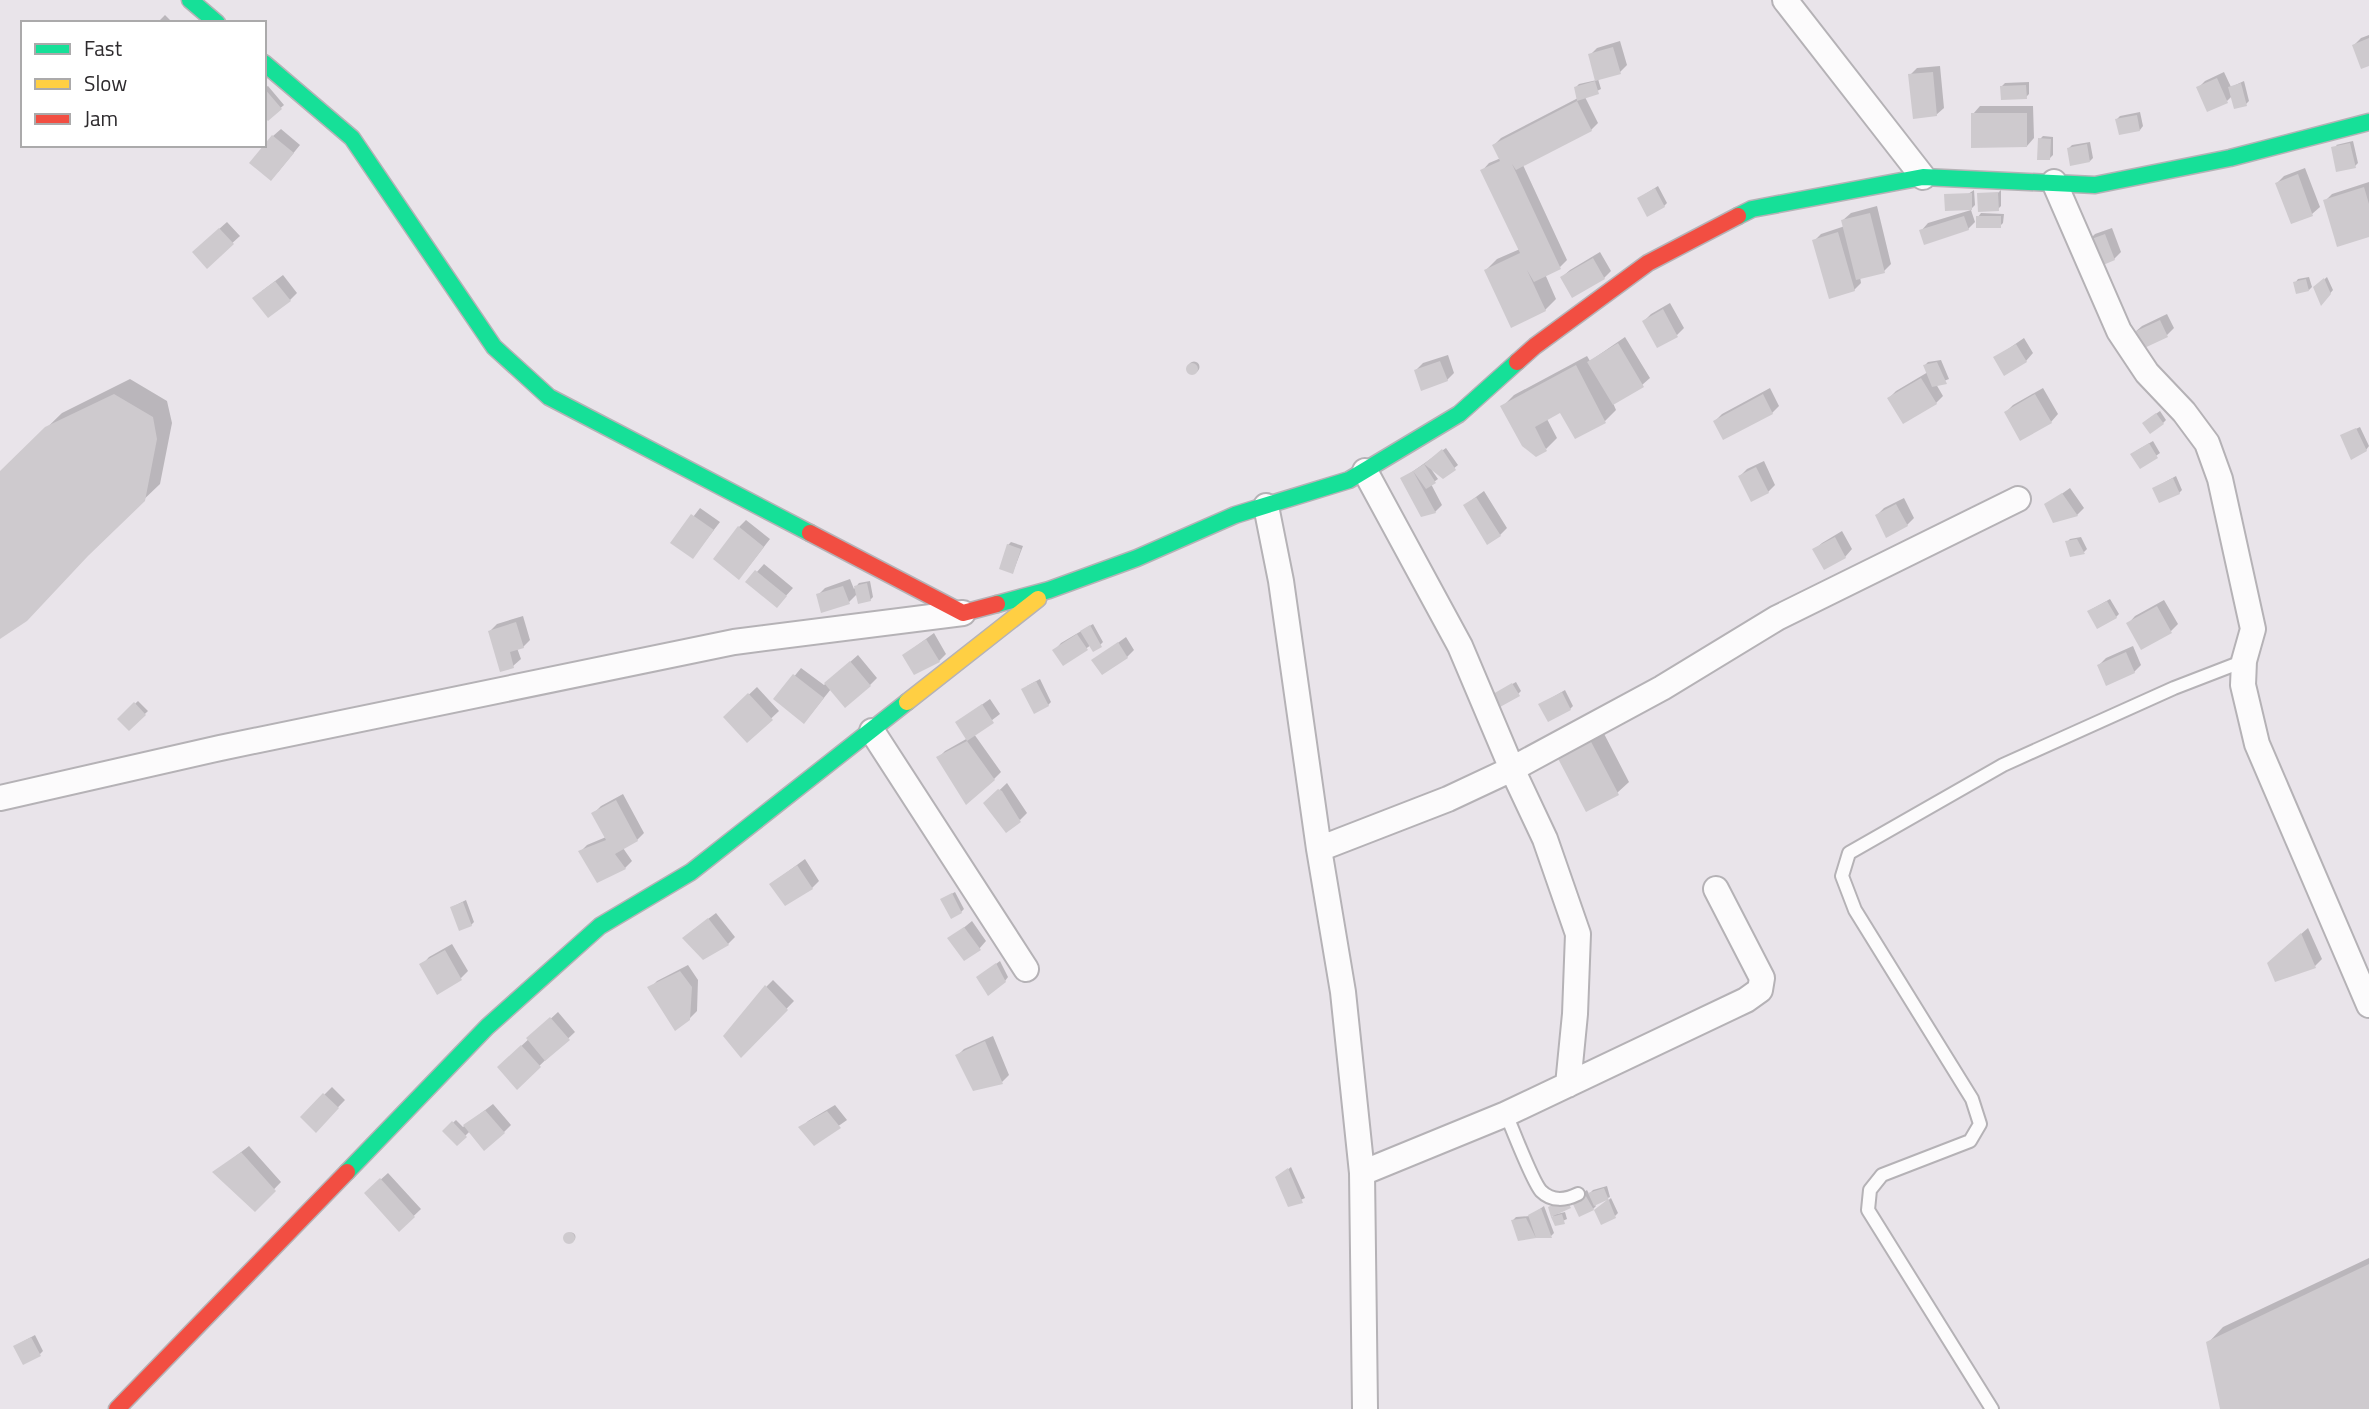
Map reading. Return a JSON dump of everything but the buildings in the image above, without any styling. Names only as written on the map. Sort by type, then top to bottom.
[{"type":"street","points":[[190,0],[214,21]]},
{"type":"street","points":[[1785,0],[1923,177]]},
{"type":"street","points":[[266,65],[352,138],[494,346],[549,397],[963,612]]},
{"type":"street","points":[[0,798],[220,748],[734,642],[963,612],[1049,590],[1137,558],[1235,515],[1349,480],[1459,414],[1535,346],[1648,263],[1752,209],[1923,177],[2095,185],[2230,158],[2369,122]]},
{"type":"street","points":[[2054,182],[2119,331],[2147,373],[2184,412],[2207,443],[2220,479],[2252,629],[2244,661],[2243,685],[2257,744],[2369,1004]]},
{"type":"street","points":[[1364,471],[1460,646],[1545,839],[1578,934],[1575,1014],[1568,1085]]},
{"type":"street","points":[[1319,849],[1448,799],[1512,769],[1662,688],[1777,618],[2018,499]]},
{"type":"street","points":[[1266,506],[1281,581],[1319,849],[1343,992],[1362,1173],[1365,1409]]},
{"type":"street","points":[[117,1409],[487,1027],[600,926],[691,872],[1049,590]]},
{"type":"street","points":[[872,731],[1026,969]]},
{"type":"street","points":[[1362,1173],[1506,1114],[1746,1000],[1760,990],[1762,978],[1716,888]]},
{"type":"lane","points":[[1992,1409],[1868,1210],[1870,1190],[1882,1175],[1970,1141],[1980,1124],[1972,1100],[1855,910],[1842,876],[1849,853],[2003,765],[2174,688],[2244,661]]},
{"type":"lane","points":[[1506,1114],[1541,1191],[1555,1199],[1570,1198],[1578,1194]]},
{"type":"traffic: fast","points":[[190,0],[215,21]]},
{"type":"traffic: fast","points":[[266,65],[352,138],[494,347],[549,397],[810,533]]},
{"type":"traffic: fast","points":[[1738,216],[1752,209],[1923,177],[2095,185],[2230,158],[2369,122]]},
{"type":"traffic: fast","points":[[997,604],[1049,590],[1137,558],[1235,515],[1349,480],[1459,414],[1517,362]]},
{"type":"traffic: fast","points":[[347,1172],[487,1027],[600,926],[691,872],[907,702]]},
{"type":"traffic: slow","points":[[907,702],[1038,599]]},
{"type":"traffic: jam","points":[[1517,362],[1648,263],[1738,216]]},
{"type":"traffic: jam","points":[[810,533],[963,613],[997,604]]},
{"type":"traffic: jam","points":[[117,1409],[347,1172]]}]
